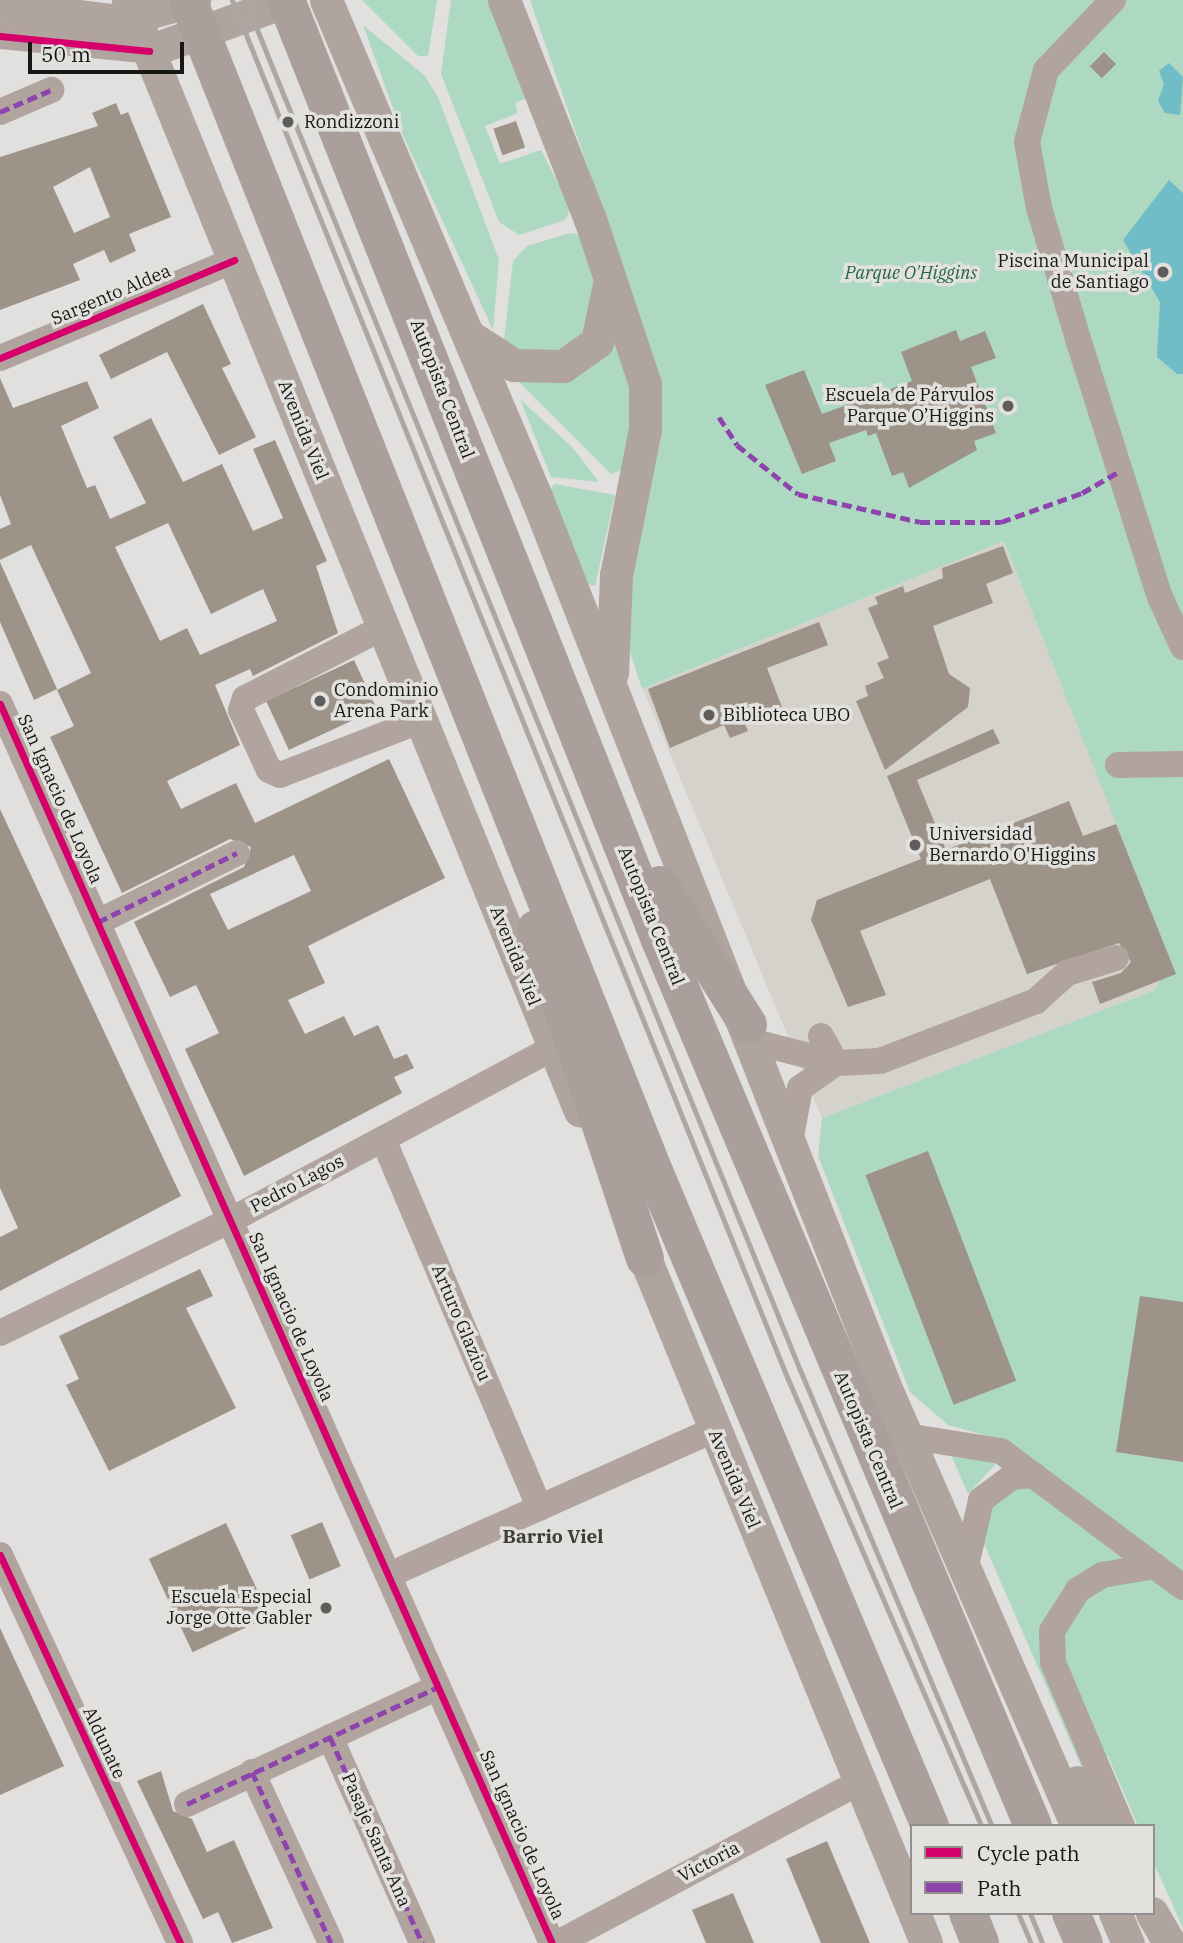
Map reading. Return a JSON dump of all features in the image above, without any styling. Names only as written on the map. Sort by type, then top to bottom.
[{"type":"highway","name":"Autopista Central","points":[[287,0],[598,783],[814,1314],[1032,1824]]},
{"type":"highway","points":[[162,6],[504,784],[655,1174],[929,1824]]},
{"type":"highway","points":[[598,783],[751,1033]]},
{"type":"highway","points":[[504,784],[541,946],[645,1258]]},
{"type":"highway","points":[[969,1915],[980,1943]]},
{"type":"highway","points":[[1072,1915],[1084,1943]]},
{"type":"main road","points":[[163,49],[287,0]]},
{"type":"main road","points":[[326,0],[472,338],[751,1033],[906,1436],[1076,1824]]},
{"type":"main road","points":[[504,0],[610,274],[641,362],[646,406],[616,575],[612,686]]},
{"type":"main road","points":[[0,6],[162,6]]},
{"type":"main road","name":"Avenida Viel","points":[[162,6],[163,49],[234,260],[553,1048],[645,1258],[713,1430],[910,1903]]},
{"type":"main road","points":[[472,338],[526,369],[575,361],[603,330],[610,274]]},
{"type":"main road","points":[[1018,1692],[1101,1824]]},
{"type":"main road","points":[[915,1915],[926,1943]]},
{"type":"main road","points":[[1116,1915],[1128,1943]]},
{"type":"main road","points":[[1153,1915],[1169,1943]]},
{"type":"street","points":[[1113,0],[1046,71],[1027,142],[1039,208],[1078,339],[1160,597],[1183,647]]},
{"type":"street","points":[[0,36],[163,49]]},
{"type":"street","points":[[0,112],[51,90]]},
{"type":"street","name":"Sargento Aldea","points":[[0,359],[234,260]]},
{"type":"street","points":[[384,627],[245,698],[240,710],[269,770],[280,775],[422,720]]},
{"type":"street","name":"San Ignacio de Loyola","points":[[0,704],[438,1687],[555,1943]]},
{"type":"street","points":[[1118,765],[1183,764]]},
{"type":"street","points":[[98,922],[237,853]]},
{"type":"street","points":[[791,1137],[800,1088],[836,1063],[899,1054],[1036,1001],[1067,973],[1116,957]]},
{"type":"street","points":[[751,1033],[836,1063]]},
{"type":"street","points":[[821,1036],[836,1063]]},
{"type":"street","name":"Pedro Lagos","points":[[0,1333],[231,1220],[553,1048]]},
{"type":"street","name":"Arturo Glaziou","points":[[383,1139],[540,1508]]},
{"type":"street","points":[[389,1575],[713,1430]]},
{"type":"street","points":[[906,1436],[982,1444],[1034,1475],[1155,1566],[1182,1583]]},
{"type":"street","points":[[965,1570],[981,1500],[1003,1481],[1034,1475]]},
{"type":"street","name":"Aldunate","points":[[0,1555],[180,1943]]},
{"type":"street","points":[[1121,1824],[1057,1673],[1052,1631],[1078,1590],[1102,1575],[1155,1566]]},
{"type":"street","points":[[187,1804],[438,1687]]},
{"type":"street","name":"Pasaje Santa Ana","points":[[330,1737],[422,1943]]},
{"type":"street","points":[[252,1772],[331,1943]]},
{"type":"street","name":"Victoria","points":[[555,1943],[860,1782]]},
{"type":"street","points":[[1155,1907],[1169,1943]]},
{"type":"shaded area","name":"Universidad Bernardo O'Higgins","points":[[1004,541],[1170,960],[1155,990],[822,1118],[643,689]]},
{"type":"green space","points":[[362,0],[437,0],[428,56],[418,56]]},
{"type":"green space","points":[[451,0],[492,0],[527,98],[515,103],[518,113],[485,126],[500,164],[541,150],[571,208],[565,220],[519,235],[499,222],[441,74]]},
{"type":"green space","name":"Parque O'Higgins","points":[[530,0],[1183,0],[1183,1928],[1155,1865],[1155,1824],[1137,1824],[1108,1756],[1081,1766],[982,1539],[990,1499],[1040,1479],[1047,1469],[1010,1442],[948,1425],[910,1392],[818,1156],[822,1118],[1155,990],[1170,960],[1004,541],[642,689],[629,649],[628,585],[646,336]]},
{"type":"green space","points":[[363,25],[424,75],[438,97],[499,260],[493,330],[402,133]]},
{"type":"green space","points":[[570,233],[581,235],[597,281],[591,336],[534,360],[504,340],[513,261],[527,246]]},
{"type":"green space","points":[[622,341],[632,402],[625,469],[611,474],[513,376]]},
{"type":"green space","points":[[520,399],[572,447],[599,482],[551,477]]},
{"type":"green space","points":[[555,484],[615,495],[595,586],[588,584],[550,489]]},
{"type":"green space","points":[[951,1455],[994,1462],[995,1465],[968,1494]]},
{"type":"water","points":[[1169,63],[1183,77],[1180,115],[1165,113],[1158,101],[1164,84],[1159,71]]},
{"type":"water","name":"Piscina Municipal de Santiago","points":[[1169,180],[1183,193],[1183,374],[1177,374],[1157,357],[1160,302],[1123,240]]},
{"type":"building","points":[[1104,52],[1116,64],[1102,78],[1090,66]]},
{"type":"building","points":[[116,103],[121,115],[128,112],[171,217],[129,234],[136,251],[110,263],[104,250],[73,264],[80,280],[0,310],[0,157],[98,126],[92,113]],"holes":[[[90,167],[110,217],[74,233],[53,187]]]},
{"type":"building","points":[[516,121],[525,147],[502,155],[493,129]]},
{"type":"building","points":[[203,304],[231,364],[222,368],[256,437],[219,455],[167,352],[111,379],[99,355]]},
{"type":"building","points":[[956,330],[960,341],[985,331],[996,358],[971,367],[996,433],[974,441],[977,450],[909,488],[903,472],[892,476],[876,433],[868,436],[866,430],[829,443],[836,461],[802,474],[765,385],[804,370],[822,414],[912,381],[901,352]]},
{"type":"building","points":[[0,378],[13,408],[87,381],[99,408],[61,426],[87,488],[95,485],[110,519],[146,503],[113,437],[151,418],[183,482],[222,464],[253,531],[283,518],[253,449],[275,440],[327,561],[316,566],[338,633],[253,676],[250,669],[215,685],[240,745],[167,781],[181,809],[236,783],[255,823],[389,759],[445,878],[308,946],[325,983],[288,1000],[305,1034],[344,1016],[354,1036],[378,1025],[394,1059],[407,1054],[414,1068],[394,1077],[402,1093],[244,1176],[185,1049],[219,1033],[196,985],[170,997],[134,922],[244,867],[251,847],[230,839],[122,893],[50,737],[74,726],[57,690],[91,673],[31,545],[0,560],[0,529],[11,524],[0,495]],"holes":[[[168,523],[211,614],[263,589],[277,621],[200,655],[187,628],[160,641],[115,547]],[[294,855],[311,891],[228,930],[210,894]]]},
{"type":"building","points":[[1003,546],[1013,573],[986,584],[993,603],[933,626],[949,674],[970,688],[968,707],[885,770],[856,701],[868,696],[865,686],[884,678],[877,663],[889,658],[868,608],[878,604],[875,597],[903,586],[905,593],[943,578],[942,568]]},
{"type":"building","points":[[0,562],[57,689],[34,700],[0,622]]},
{"type":"building","points":[[819,622],[828,645],[767,668],[782,707],[744,722],[748,731],[730,738],[724,725],[670,748],[648,689]]},
{"type":"building","name":"Condominio Arena Park","points":[[354,660],[377,709],[289,750],[266,701]]},
{"type":"building","points":[[993,729],[1000,743],[917,780],[946,850],[1069,801],[1083,836],[1116,824],[1176,974],[1100,1004],[1092,982],[1121,973],[1131,962],[1119,943],[1027,974],[990,879],[860,931],[886,995],[848,1007],[811,920],[817,900],[921,859],[887,776]]},
{"type":"building","points":[[0,809],[181,1196],[0,1291],[0,1237],[18,1228],[0,1188]]},
{"type":"building","points":[[928,1151],[1016,1381],[954,1405],[865,1175]]},
{"type":"building","points":[[200,1269],[213,1296],[186,1308],[236,1408],[109,1471],[66,1385],[79,1379],[59,1336]]},
{"type":"building","points":[[1140,1296],[1183,1302],[1183,1462],[1116,1452]]},
{"type":"building","points":[[322,1522],[341,1566],[309,1579],[291,1535]]},
{"type":"building","points":[[226,1523],[270,1616],[192,1652],[149,1559]]},
{"type":"building","points":[[0,1628],[64,1766],[0,1795]]},
{"type":"building","points":[[161,1771],[173,1811],[192,1819],[207,1852],[234,1840],[273,1928],[232,1943],[218,1912],[203,1919],[137,1781]]},
{"type":"building","points":[[827,1841],[870,1943],[821,1943],[786,1859]]},
{"type":"building","points":[[733,1893],[754,1943],[706,1943],[692,1910]]},
{"type":"railway","points":[[232,0],[787,1377],[980,1824]]},
{"type":"railway","points":[[245,0],[800,1370],[991,1824]]},
{"type":"railway","points":[[1019,1915],[1031,1943]]},
{"type":"railway","points":[[1031,1915],[1042,1943]]},
{"type":"marked path","points":[[0,112],[51,90]]},
{"type":"marked path","points":[[719,417],[737,445],[798,494],[920,522],[1001,522],[1082,493],[1120,471]]},
{"type":"marked path","points":[[98,922],[237,853]]},
{"type":"marked path","points":[[187,1804],[438,1687]]},
{"type":"marked path","points":[[330,1737],[422,1943]]},
{"type":"marked path","points":[[252,1772],[331,1943]]},
{"type":"cycle path","points":[[0,36],[149,51]]},
{"type":"cycle path","points":[[0,358],[234,260]]},
{"type":"cycle path","points":[[0,704],[552,1943]]},
{"type":"cycle path","points":[[0,1555],[180,1943]]},
{"type":"place","name":"Rondizzoni","points":[[288,122]]},
{"type":"place","name":"Piscina Municipal de Santiago","points":[[1163,272]]},
{"type":"place","name":"Escuela de Párvulos Parque O’Higgins","points":[[1008,406]]},
{"type":"place","name":"Condominio Arena Park","points":[[320,701]]},
{"type":"place","name":"Biblioteca UBO","points":[[709,715]]},
{"type":"place","name":"Universidad Bernardo O'Higgins","points":[[915,845]]},
{"type":"place","name":"Escuela Especial Jorge Otte Gabler","points":[[326,1608]]},
{"type":"district","name":"Barrio Viel","points":[[553,1537]]}]
